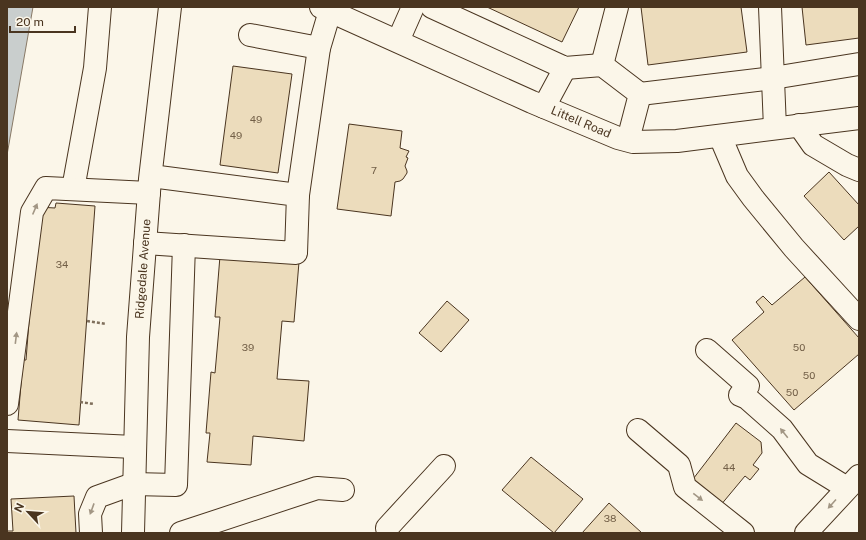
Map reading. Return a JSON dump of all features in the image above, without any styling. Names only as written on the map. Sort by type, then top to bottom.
[{"type":"main road","points":[[73,189],[95,68],[100,7]]},
{"type":"main road","name":"Ridgedale Avenue","points":[[133,533],[138,337],[150,185],[170,7]]},
{"type":"main road","points":[[398,42],[413,7]]},
{"type":"main road","points":[[432,7],[565,68],[602,65],[640,94],[773,78],[859,64]]},
{"type":"main road","points":[[602,65],[617,7]]},
{"type":"main road","points":[[770,7],[775,128]]},
{"type":"main road","points":[[145,243],[296,253],[298,195],[326,9]]},
{"type":"main road","name":"Littell Road","points":[[326,9],[544,107],[618,138],[633,142],[677,141],[859,118]]},
{"type":"main road","points":[[250,35],[319,48]]},
{"type":"main road","points":[[544,107],[565,68]]},
{"type":"main road","points":[[628,140],[640,94]]},
{"type":"main road","points":[[799,125],[813,145],[847,165],[859,170]]},
{"type":"main road","points":[[720,136],[738,176],[753,198],[794,248],[859,319]]},
{"type":"main road","points":[[7,404],[32,212],[46,188],[73,189],[150,185],[298,195]]},
{"type":"main road","points":[[90,533],[90,514],[97,497],[134,484],[176,485],[184,245]]},
{"type":"main road","points":[[707,350],[748,386],[740,395],[747,398],[782,429],[808,464],[853,482],[806,533]]},
{"type":"main road","points":[[638,430],[679,465],[685,487],[743,533]]},
{"type":"main road","points":[[7,441],[134,447]]},
{"type":"main road","points":[[387,528],[444,466]]},
{"type":"main road","points":[[181,533],[317,488],[343,490]]},
{"type":"path","points":[[87,321],[106,324]]},
{"type":"path","points":[[80,402],[94,404]]},
{"type":"shaded area","points":[[7,7],[33,7],[7,155]]},
{"type":"building","points":[[487,7],[579,7],[562,42]]},
{"type":"building","points":[[641,7],[741,7],[747,52],[648,65]]},
{"type":"building","points":[[802,7],[859,7],[859,38],[806,45]]},
{"type":"building","points":[[233,66],[292,74],[278,173],[220,165]]},
{"type":"building","points":[[349,124],[402,131],[400,148],[409,151],[406,157],[408,158],[405,166],[407,173],[403,179],[395,182],[391,216],[337,209]]},
{"type":"building","points":[[829,172],[859,205],[859,226],[844,240],[804,196]]},
{"type":"building","points":[[56,203],[95,206],[79,425],[18,420],[23,360],[26,360],[38,207],[55,208]]},
{"type":"building","points":[[220,256],[299,262],[294,322],[282,321],[277,379],[309,381],[304,441],[253,436],[251,465],[207,462],[210,433],[206,433],[211,372],[215,373],[220,317],[215,317]]},
{"type":"building","points":[[805,277],[859,338],[859,354],[794,410],[732,340],[764,312],[756,302],[763,296],[772,305]]},
{"type":"building","points":[[447,301],[469,320],[441,352],[419,333]]},
{"type":"building","points":[[736,423],[761,442],[762,453],[753,465],[759,469],[750,480],[745,476],[720,506],[690,483]]},
{"type":"building","points":[[531,457],[583,499],[554,533],[502,490]]},
{"type":"building","points":[[74,496],[76,533],[7,533],[7,531],[13,531],[11,499]]},
{"type":"building","points":[[609,503],[642,533],[582,533]]}]
